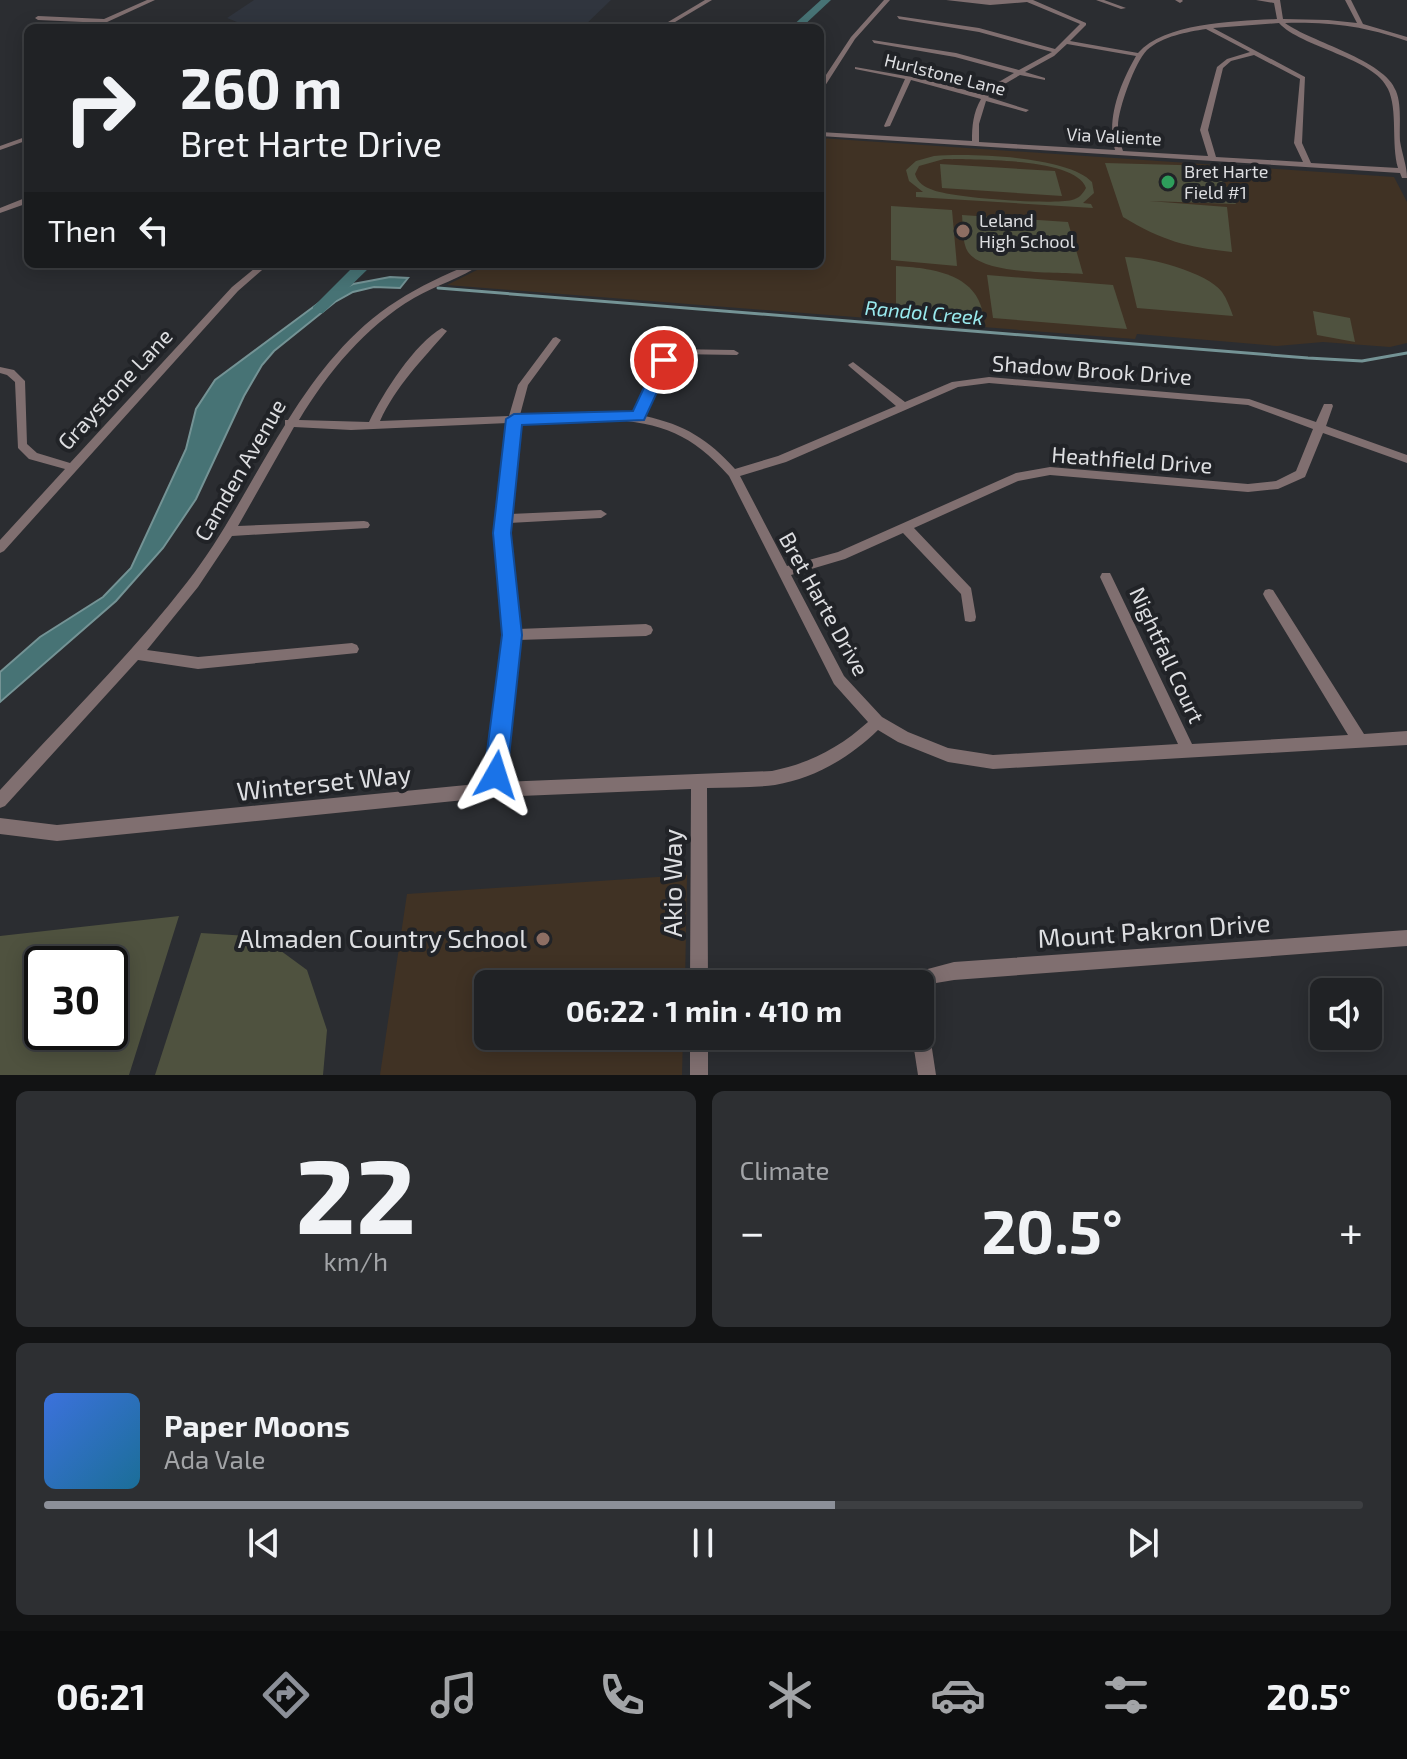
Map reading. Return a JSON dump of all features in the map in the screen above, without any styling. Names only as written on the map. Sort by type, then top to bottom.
[{"type":"street","points":[[38,18],[105,21],[152,0]]},
{"type":"street","points":[[668,24],[709,0]]},
{"type":"street","points":[[824,83],[853,38],[887,0]]},
{"type":"street","points":[[949,0],[1029,0],[1084,24],[1056,51],[998,82],[984,98],[975,145]]},
{"type":"street","points":[[1099,0],[1123,8]]},
{"type":"street","points":[[1259,0],[1277,1],[1281,23],[1374,71],[1395,87],[1395,150],[1406,173]]},
{"type":"street","points":[[1348,0],[1361,25]]},
{"type":"street","points":[[899,17],[987,32],[1056,51]]},
{"type":"street","points":[[1120,154],[1113,133],[1114,117],[1139,55],[1158,39],[1207,27],[1320,21],[1361,25],[1407,39]]},
{"type":"street","points":[[987,32],[996,26]]},
{"type":"street","points":[[1207,27],[1303,78],[1298,143],[1308,165]]},
{"type":"street","points":[[874,41],[956,55],[1043,79]]},
{"type":"street","points":[[1065,42],[1139,55]]},
{"type":"street","points":[[1213,159],[1204,130],[1220,67],[1229,60],[1257,52]]},
{"type":"street","name":"Hurlstone Lane","points":[[857,68],[909,78],[1026,110]]},
{"type":"street","points":[[887,126],[909,78]]},
{"type":"street","points":[[1397,128],[1407,130]]},
{"type":"street","name":"Via Valiente","points":[[824,134],[1406,173]]},
{"type":"street","points":[[0,148],[24,139]]},
{"type":"street","points":[[0,211],[24,202]]},
{"type":"street","name":"Graystone Lane","points":[[0,548],[5,534],[235,289],[260,268]]},
{"type":"street","name":"Camden Avenue","points":[[0,801],[136,654],[232,531],[289,423],[333,363],[390,309],[469,268]]},
{"type":"street","points":[[374,423],[383,401],[414,359],[442,331]]},
{"type":"street","points":[[494,790],[512,635],[503,519],[514,419],[523,385],[556,340]]},
{"type":"street","points":[[639,417],[664,360],[674,351],[734,353]]},
{"type":"street","points":[[853,365],[904,407]]},
{"type":"street","points":[[0,370],[10,372],[20,381],[22,445],[33,456],[70,467]]},
{"type":"street","name":"Shadow Brook Drive","points":[[733,474],[782,459],[956,384],[989,380],[1249,402],[1407,459]]},
{"type":"street","name":"Heathfield Drive","points":[[783,572],[841,556],[907,529],[1016,477],[1050,471],[1215,487],[1278,485],[1301,474],[1328,406]]},
{"type":"street","name":"Bret Harte Drive","points":[[289,423],[351,426],[639,417],[669,424],[697,437],[717,453],[733,474],[839,680],[877,722],[903,737],[948,755],[993,762],[1407,738]]},
{"type":"street","points":[[503,519],[601,514]]},
{"type":"street","points":[[232,531],[364,525]]},
{"type":"street","points":[[907,529],[967,592],[970,617]]},
{"type":"street","name":"Nightfall Court","points":[[1106,577],[1189,752]]},
{"type":"street","points":[[1269,594],[1361,742]]},
{"type":"street","points":[[512,635],[646,630]]},
{"type":"street","points":[[136,654],[198,663],[352,649]]},
{"type":"street","name":"Winterset Way","points":[[0,826],[57,833],[494,790],[699,782],[801,773],[832,760],[877,722]]},
{"type":"street","name":"Akio Way","points":[[699,782],[699,970]]},
{"type":"street","name":"Mount Pakron Drive","points":[[934,975],[954,971],[1407,938]]},
{"type":"street","points":[[699,1050],[699,1075]]},
{"type":"street","points":[[923,1050],[927,1075]]},
{"type":"shaded area","points":[[254,0],[611,0],[586,24],[242,24],[227,18]]},
{"type":"shaded area","points":[[824,138],[1394,177],[1407,202],[1407,343],[1390,347],[1323,342],[1277,346],[1137,334],[1135,339],[447,285],[481,268],[824,268]]},
{"type":"shaded area","name":"Almaden Country School","points":[[687,875],[685,970],[474,970],[474,1050],[683,1050],[682,1075],[380,1075],[407,894]]},
{"type":"green space","points":[[970,155],[1018,158],[1062,167],[1080,173],[1092,182],[1094,193],[1083,203],[1091,204],[1093,208],[916,197],[916,192],[923,192],[909,181],[906,170],[916,161],[934,156]],"holes":[[[944,159],[1044,165],[1078,178],[1086,188],[1072,200],[1044,202],[960,196],[933,190],[918,180],[915,174],[919,166]]]},
{"type":"green space","points":[[1105,163],[1215,166],[1236,204],[1149,201],[1227,207],[1232,252],[1175,242],[1123,217]]},
{"type":"green space","points":[[940,164],[1055,171],[1062,196],[942,188]]},
{"type":"green space","points":[[891,206],[952,210],[957,266],[891,260]]},
{"type":"green space","points":[[962,215],[1068,222],[1083,274],[1004,269],[976,259],[966,248]]},
{"type":"green space","points":[[1125,257],[1162,263],[1204,278],[1222,292],[1233,316],[1137,308]]},
{"type":"green space","points":[[896,266],[937,271],[962,282],[979,301],[983,315],[896,308]]},
{"type":"green space","points":[[987,275],[1113,285],[1127,329],[993,318]]},
{"type":"green space","points":[[1313,311],[1350,318],[1355,342],[1317,335]]},
{"type":"green space","points":[[179,916],[129,1075],[0,1075],[0,936]]},
{"type":"green space","points":[[201,933],[262,937],[307,970],[327,1030],[323,1075],[155,1075]]},
{"type":"water","points":[[390,277],[408,278],[400,288],[374,287],[353,292],[335,302],[274,351],[244,396],[196,499],[163,548],[116,601],[0,702],[0,672],[40,637],[103,597],[131,568],[186,449],[196,409],[215,380],[328,296],[353,284]]},
{"type":"waterway","points":[[799,24],[826,0]]},
{"type":"waterway","points":[[318,310],[361,268]]},
{"type":"waterway","name":"Randol Creek","points":[[438,288],[1308,358],[1362,361],[1407,353]]},
{"type":"place","name":"Bret Harte Field #1","points":[[1168,182]]},
{"type":"place","name":"Leland High School","points":[[963,231]]},
{"type":"place","name":"Almaden Country School","points":[[543,939]]},
{"type":"route","points":[[496,775],[512,635],[502,533],[514,419],[607,415],[639,417],[664,360]]}]
